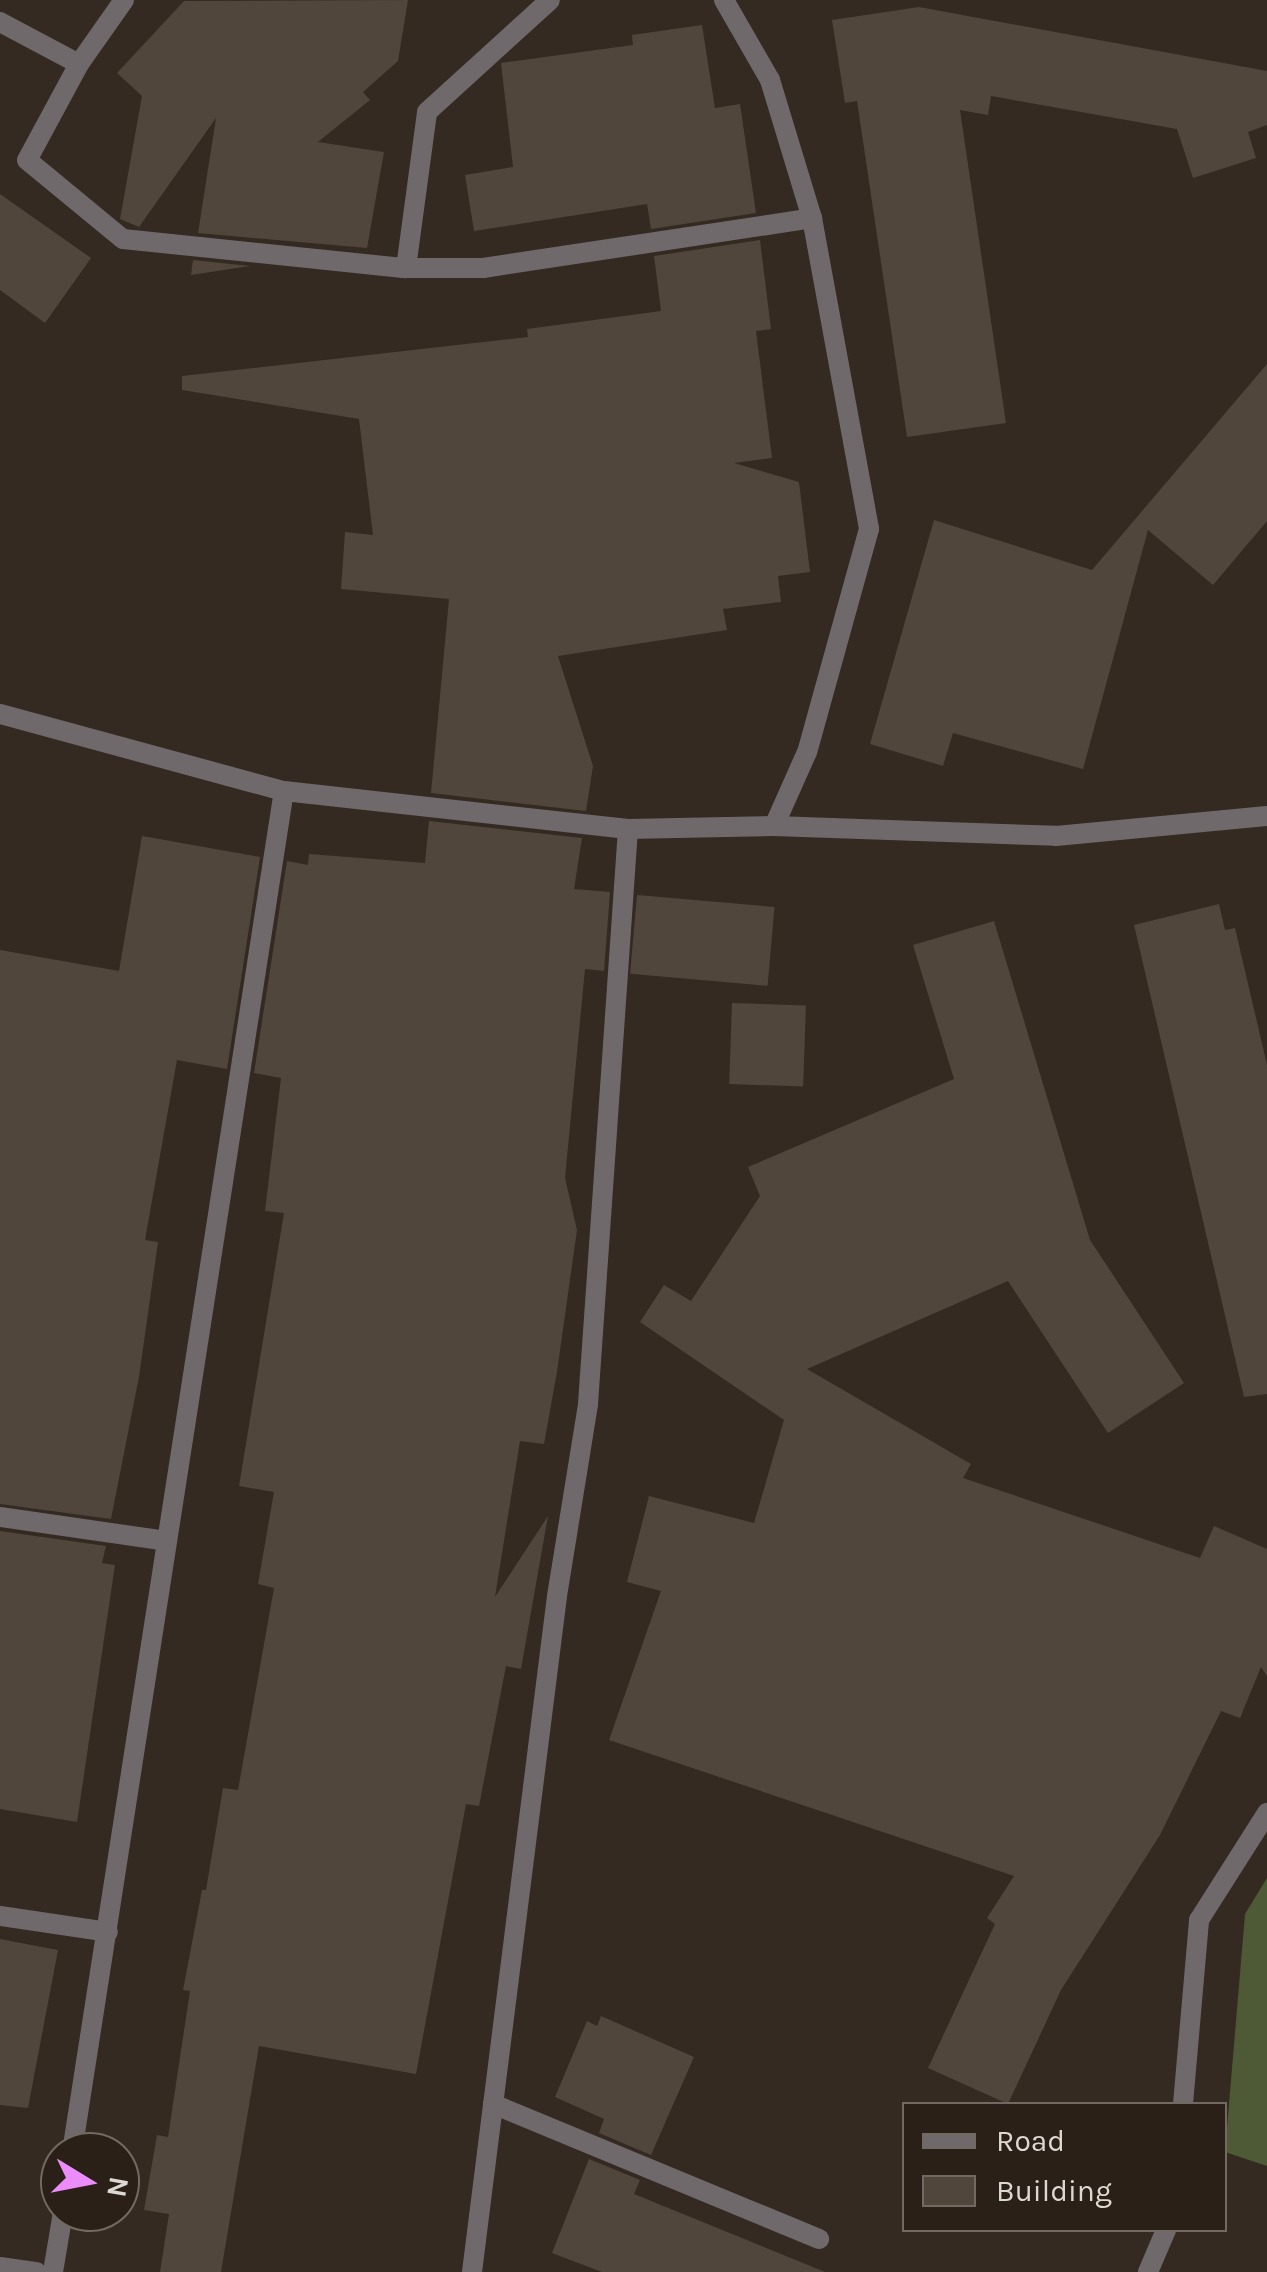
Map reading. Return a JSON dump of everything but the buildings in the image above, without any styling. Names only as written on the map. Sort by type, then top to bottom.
[{"type":"street","points":[[124,0],[79,64],[28,160],[124,239],[406,268],[483,268],[812,218]]},
{"type":"street","points":[[406,268],[426,112],[550,0]]},
{"type":"street","points":[[724,0],[770,80],[812,218],[869,529],[807,752],[774,826]]},
{"type":"street","points":[[0,22],[79,64]]},
{"type":"street","points":[[0,714],[284,792],[628,828],[774,826],[1056,836],[1267,816]]},
{"type":"street","points":[[75,2132],[284,792]]},
{"type":"street","points":[[472,2272],[557,1596],[588,1404],[628,828]]},
{"type":"street","points":[[0,1517],[166,1541]]},
{"type":"street","points":[[1183,2102],[1198,1920],[1267,1814]]},
{"type":"street","points":[[0,1916],[108,1932]]},
{"type":"street","points":[[494,2104],[818,2239]]},
{"type":"street","points":[[53,2272],[59,2232]]},
{"type":"street","points":[[1148,2272],[1165,2232]]},
{"type":"street","points":[[0,2266],[37,2272]]},
{"type":"green space","points":[[1267,1878],[1267,2166],[1227,2153],[1245,1914]]}]
